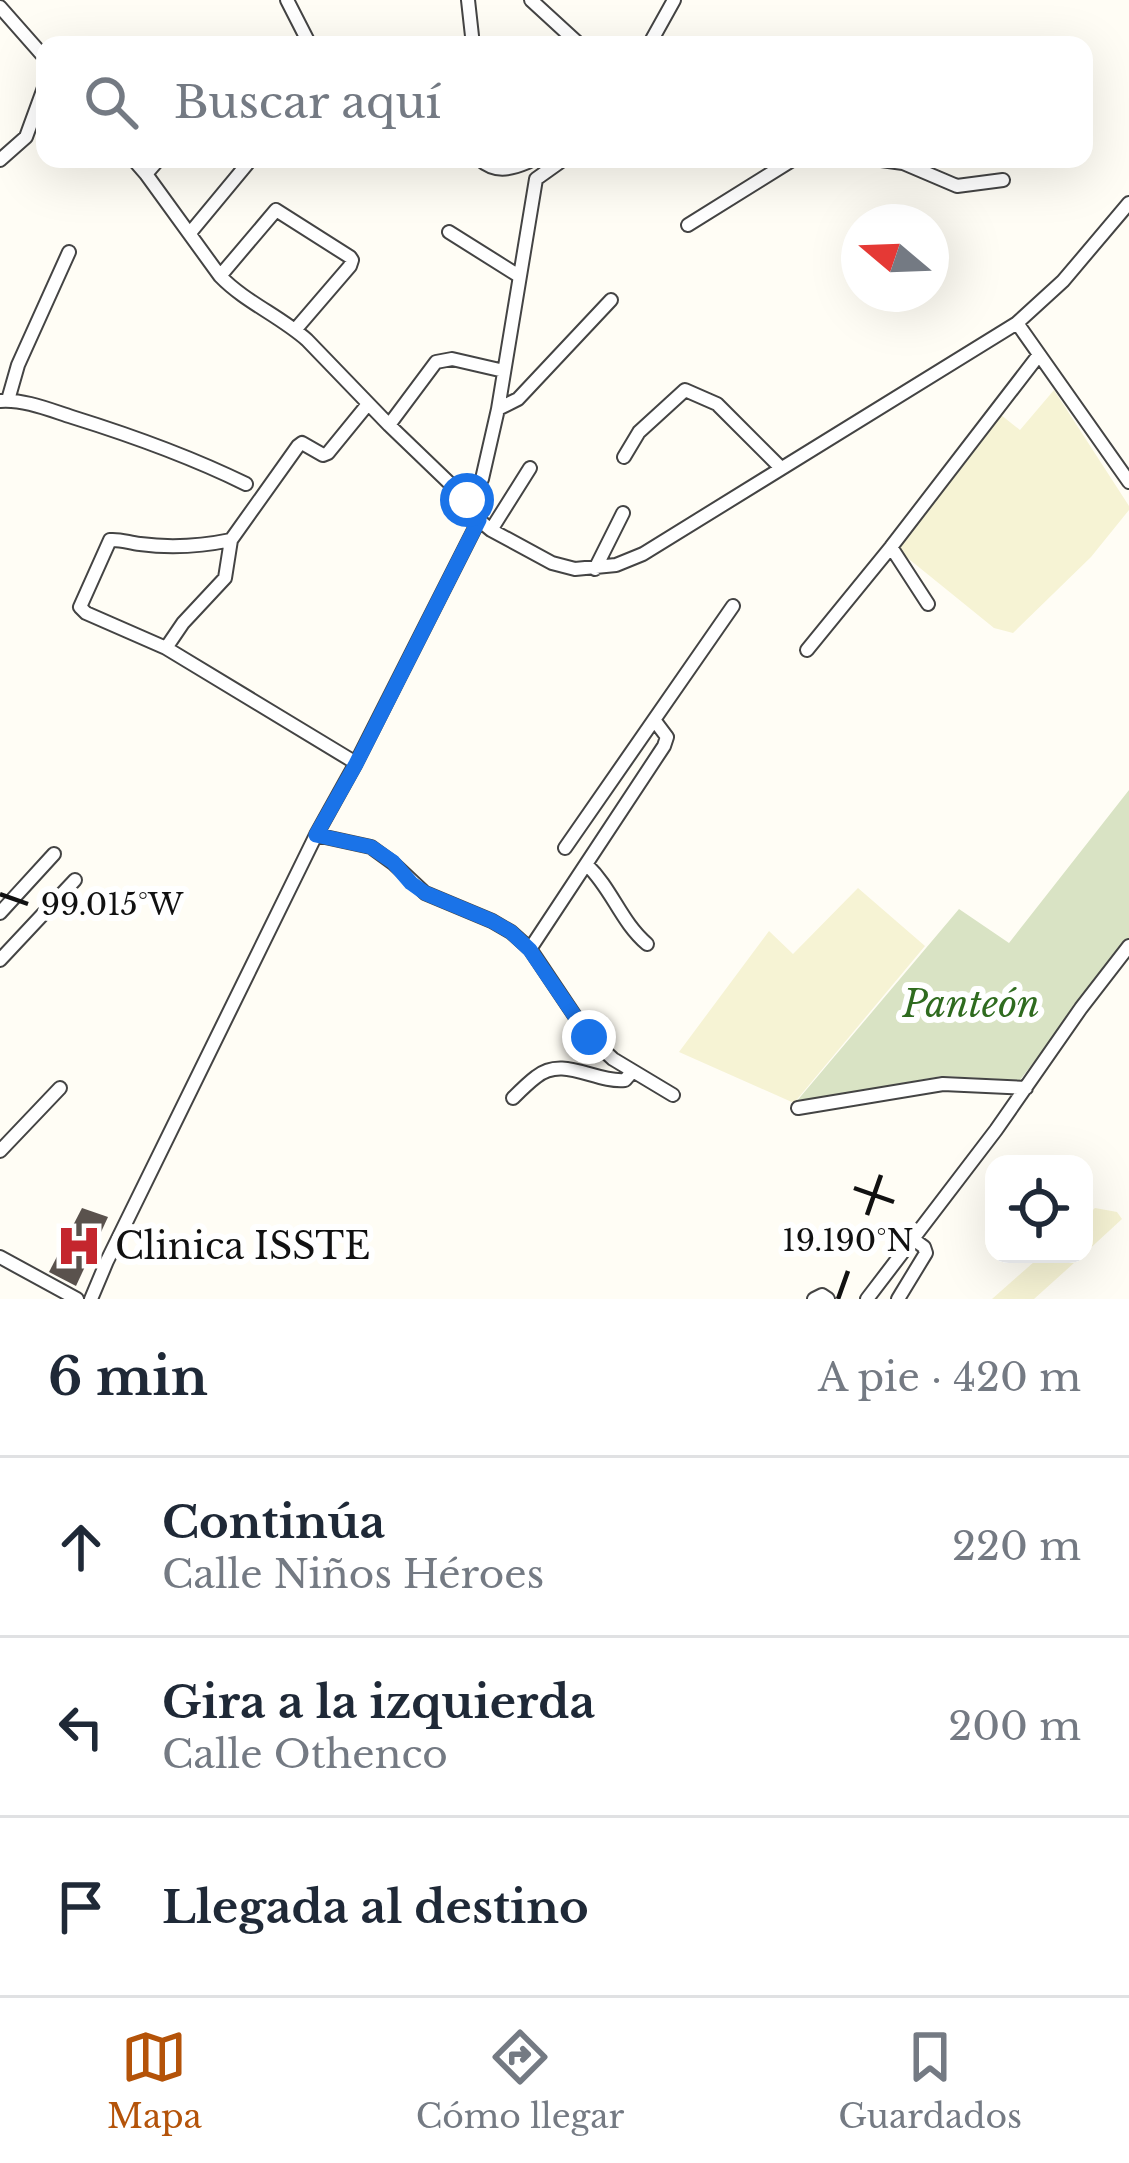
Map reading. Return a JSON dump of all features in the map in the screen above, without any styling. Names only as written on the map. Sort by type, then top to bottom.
[{"type":"street","points":[[287,0],[305,36]]},
{"type":"street","points":[[468,0],[471,36]]},
{"type":"street","points":[[532,0],[570,36]]},
{"type":"street","points":[[654,36],[674,0]]},
{"type":"street","points":[[0,7],[36,48]]},
{"type":"street","points":[[0,160],[26,137],[36,110]]},
{"type":"street","points":[[141,168],[220,277],[296,329],[467,500],[479,520],[552,563],[575,569],[616,565],[643,554],[1017,323],[1063,281],[1129,203]]},
{"type":"street","points":[[146,174],[151,168]]},
{"type":"street","points":[[190,233],[244,168]]},
{"type":"street","points":[[467,500],[482,479],[498,409],[536,179],[530,168]]},
{"type":"street","points":[[536,179],[551,168]]},
{"type":"street","points":[[688,225],[780,168]]},
{"type":"street","points":[[913,168],[957,186],[1004,180]]},
{"type":"street","points":[[220,277],[279,212],[352,260],[296,329]]},
{"type":"street","points":[[449,232],[519,276]]},
{"type":"street","points":[[68,252],[4,401],[146,440],[246,484]]},
{"type":"street","points":[[498,409],[518,399],[611,300]]},
{"type":"street","points":[[1017,323],[1126,474]]},
{"type":"street","points":[[807,650],[1038,356]]},
{"type":"street","points":[[388,425],[436,362],[452,359],[504,371]]},
{"type":"street","points":[[623,457],[639,432],[685,390],[717,404],[781,468]]},
{"type":"street","points":[[166,648],[225,578],[231,540],[298,446],[302,443],[323,455],[328,453],[368,404]]},
{"type":"street","points":[[491,530],[530,468]]},
{"type":"street","points":[[595,569],[623,512]]},
{"type":"street","points":[[91,1299],[316,835],[479,520]]},
{"type":"street","points":[[231,540],[205,545],[110,540],[80,608],[166,648],[356,764]]},
{"type":"street","points":[[891,547],[928,604]]},
{"type":"street","points":[[565,848],[733,606]]},
{"type":"street","points":[[530,950],[664,746],[667,737],[655,721]]},
{"type":"street","points":[[316,835],[371,847],[425,893],[511,932],[530,950],[589,1037],[613,1059],[673,1095]]},
{"type":"street","points":[[0,913],[54,854]]},
{"type":"street","points":[[587,865],[617,901],[632,932],[646,944]]},
{"type":"street","points":[[0,960],[75,880]]},
{"type":"street","points":[[866,1299],[1129,946]]},
{"type":"street","points":[[513,1098],[538,1074],[552,1068],[613,1081],[625,1080],[632,1072]]},
{"type":"street","points":[[798,1108],[943,1084],[1026,1088]]},
{"type":"street","points":[[0,1151],[61,1088]]},
{"type":"street","points":[[898,1299],[926,1252],[914,1239]]},
{"type":"street","points":[[2,1264],[77,1299]]},
{"type":"street","points":[[814,1299],[823,1295],[828,1299]]},
{"type":"shaded area","points":[[1054,390],[1129,510],[1091,557],[1013,633],[994,628],[894,547],[996,411],[1020,430]]},
{"type":"shaded area","points":[[858,888],[925,946],[794,1103],[679,1052],[769,931],[793,954]]},
{"type":"shaded area","points":[[1093,1210],[1117,1212],[1122,1219],[1093,1246]]},
{"type":"shaded area","points":[[1033,1263],[1074,1263],[1034,1299],[992,1299]]},
{"type":"green space","name":"Panteón","points":[[1129,790],[1129,939],[1020,1080],[942,1076],[796,1102],[959,909],[1009,943]]},
{"type":"building","name":"Clinica ISSTE","points":[[82,1208],[108,1217],[76,1286],[49,1272]]},
{"type":"place","name":"Clinica ISSTE","points":[[79,1246]]},
{"type":"route","points":[[467,500],[479,520],[316,835],[371,847],[425,893],[511,932],[530,950],[589,1037]]}]
